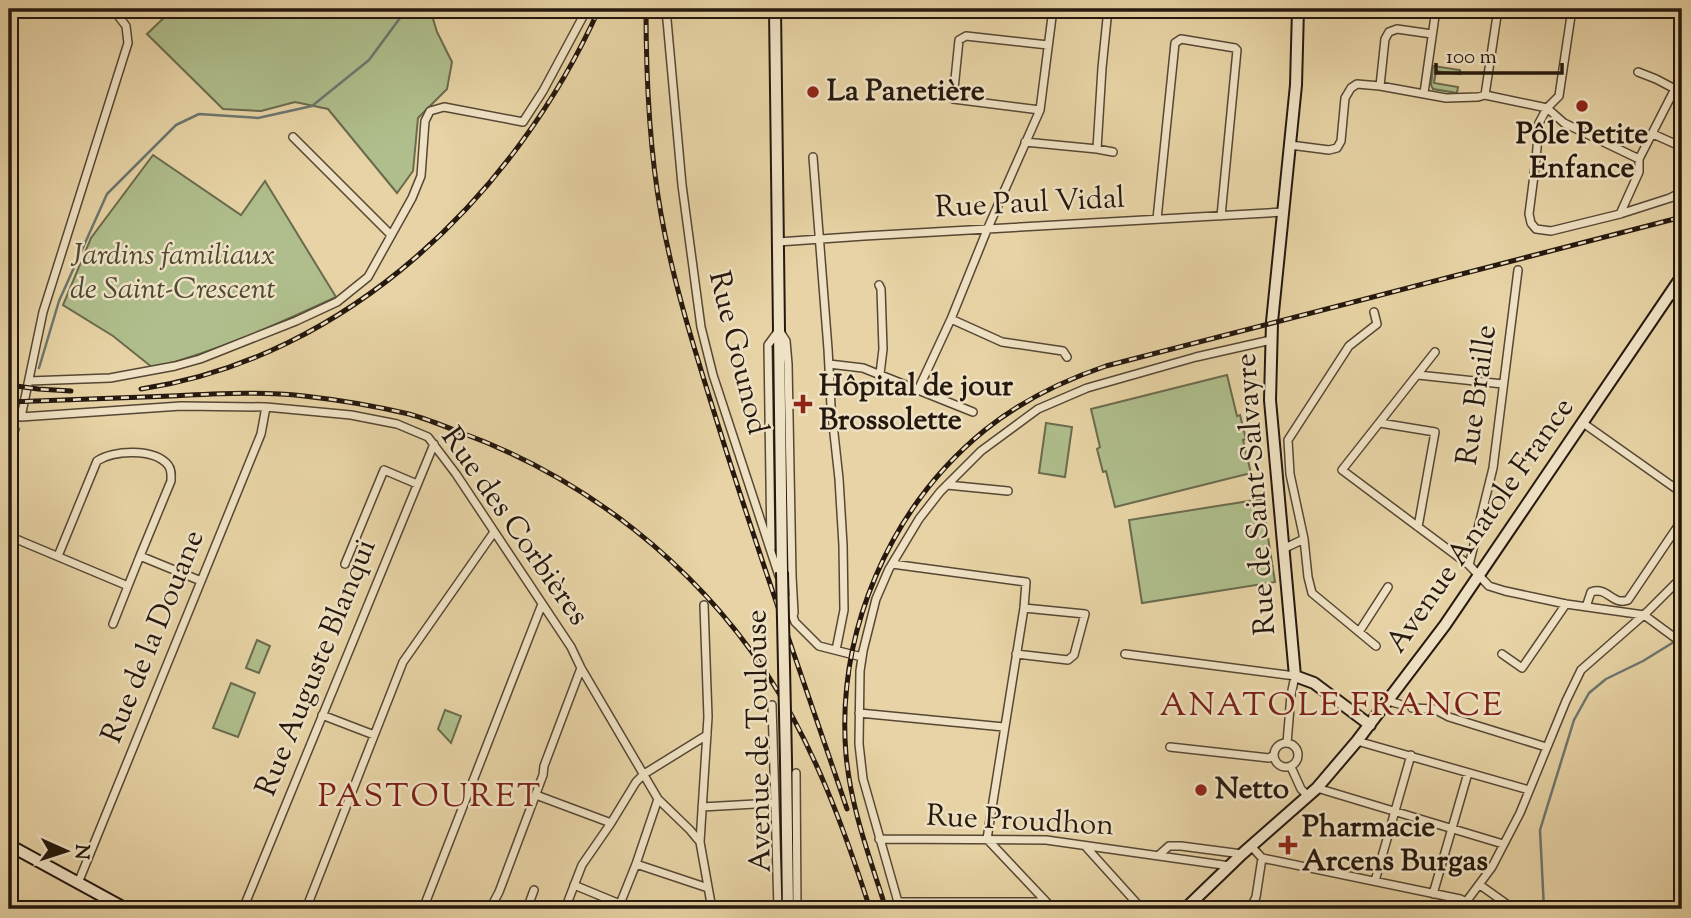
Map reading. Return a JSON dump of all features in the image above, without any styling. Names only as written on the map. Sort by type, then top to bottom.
[{"type":"main road","name":"Avenue de Toulouse","points":[[775,9],[788,909]]},
{"type":"main road","name":"Rue de Saint-Salvayre","points":[[1298,9],[1296,85],[1271,341],[1270,400],[1295,676],[1314,683],[1370,725]]},
{"type":"main road","name":"Avenue Anatole France","points":[[1185,909],[1317,788],[1393,702],[1682,276]]},
{"type":"main road","points":[[9,845],[126,909]]},
{"type":"street","points":[[113,9],[126,26],[128,43],[43,312],[29,381],[110,378],[175,366],[200,359],[337,302],[368,277],[412,198],[421,176],[425,121],[429,111],[444,107],[523,122],[543,91],[587,9]]},
{"type":"street","points":[[664,9],[680,9]]},
{"type":"street","name":"Rue Gounod","points":[[664,9],[669,31],[682,185],[701,327],[713,375],[795,622],[819,646],[862,657]]},
{"type":"street","points":[[918,390],[1040,110],[1053,9]]},
{"type":"street","points":[[1097,149],[1108,9]]},
{"type":"street","points":[[1424,93],[1436,9]]},
{"type":"street","points":[[1485,95],[1498,9]]},
{"type":"street","points":[[1572,9],[1559,96],[1547,108],[1539,123],[1529,214],[1531,223],[1536,229],[1551,231],[1620,214],[1682,192]]},
{"type":"street","points":[[1380,86],[1385,39],[1389,32],[1396,29],[1432,34]]},
{"type":"street","points":[[1040,110],[953,99],[959,40],[966,36],[1048,45]]},
{"type":"street","points":[[1157,219],[1175,43],[1181,39],[1237,50],[1221,216]]},
{"type":"street","points":[[1638,72],[1675,89]]},
{"type":"street","points":[[1620,214],[1639,172],[1639,159],[1682,75]]},
{"type":"street","points":[[1290,145],[1329,150],[1337,148],[1341,141],[1345,98],[1351,88],[1366,83],[1446,97],[1485,95],[1547,108],[1564,123],[1639,159]]},
{"type":"street","points":[[1653,134],[1682,148]]},
{"type":"street","points":[[293,137],[391,235]]},
{"type":"street","points":[[1025,142],[1113,152]]},
{"type":"street","points":[[813,157],[843,558],[844,610],[836,650]]},
{"type":"street","name":"Rue Paul Vidal","points":[[778,243],[1284,212]]},
{"type":"street","name":"Rue Braille","points":[[1469,565],[1493,468],[1518,270]]},
{"type":"street","points":[[879,285],[883,349],[880,374]]},
{"type":"street","points":[[1671,294],[1682,302]]},
{"type":"street","points":[[1374,312],[1377,324],[1349,346],[1288,440],[1290,474],[1312,593],[1376,646]]},
{"type":"street","points":[[951,319],[1002,342],[1063,351],[1067,357]]},
{"type":"street","points":[[772,555],[768,345],[779,330],[786,341],[788,364],[795,622]]},
{"type":"street","points":[[1046,902],[899,906],[863,779],[859,744],[862,657],[876,598],[892,564],[919,519],[947,485],[981,451],[1038,409],[1087,387],[1196,357],[1271,341]]},
{"type":"street","points":[[1436,352],[1342,470],[1469,565],[1489,586],[1566,604],[1644,615],[1682,642]]},
{"type":"street","points":[[829,363],[855,366],[880,374],[973,412]]},
{"type":"street","points":[[1418,375],[1503,384]]},
{"type":"street","name":"Rue des Corbières","points":[[29,381],[21,417],[181,406],[266,407],[351,415],[397,424],[428,437],[456,474],[571,647],[658,799],[700,842]]},
{"type":"street","name":"Rue de la Douane","points":[[78,883],[261,434],[266,407]]},
{"type":"street","points":[[1380,423],[1436,432],[1419,527]]},
{"type":"street","points":[[1583,424],[1682,493]]},
{"type":"street","name":"Rue Auguste Blanqui","points":[[243,909],[434,444]]},
{"type":"street","points":[[58,556],[97,461],[104,456],[138,452],[147,453],[167,463],[172,472],[171,481],[113,624]]},
{"type":"street","points":[[345,564],[384,470],[417,484]]},
{"type":"street","points":[[947,485],[1008,491]]},
{"type":"street","points":[[1586,607],[1591,592],[1595,590],[1601,590],[1618,601],[1628,600],[1682,520]]},
{"type":"street","points":[[306,909],[402,662],[494,532]]},
{"type":"street","points":[[16,539],[128,586]]},
{"type":"street","points":[[1283,549],[1304,539]]},
{"type":"street","points":[[140,556],[201,580]]},
{"type":"street","points":[[892,564],[1026,582],[987,839],[1053,909]]},
{"type":"street","points":[[1251,846],[1262,858],[1460,899],[1464,906],[1492,867],[1520,813],[1581,670],[1644,615],[1682,577]]},
{"type":"street","points":[[1359,632],[1388,587]]},
{"type":"street","points":[[423,909],[542,604]]},
{"type":"street","points":[[1503,654],[1522,668],[1566,604]]},
{"type":"street","points":[[704,605],[708,717],[700,842],[712,909]]},
{"type":"street","points":[[1016,654],[1068,660],[1074,655],[1086,614],[1024,608]]},
{"type":"street","points":[[1125,654],[1295,676],[1287,743]]},
{"type":"street","points":[[491,909],[536,795],[544,766],[581,668]]},
{"type":"street","name":"Avenue de Toulouse","points":[[772,705],[778,909]]},
{"type":"street","points":[[1412,708],[1434,709],[1449,717],[1546,747]]},
{"type":"street","points":[[859,713],[1004,727]]},
{"type":"street","points":[[322,715],[374,735]]},
{"type":"street","points":[[565,909],[582,864],[636,782],[644,774],[707,735]]},
{"type":"street","points":[[1357,741],[1529,790]]},
{"type":"street","points":[[1287,743],[1295,746],[1298,759],[1291,767],[1276,763],[1274,751],[1278,745],[1287,743]]},
{"type":"street","points":[[1170,747],[1269,758],[1274,755]]},
{"type":"street","points":[[1375,881],[1411,755]]},
{"type":"street","points":[[1291,767],[1301,789],[1308,796]]},
{"type":"street","name":"Avenue de Toulouse","points":[[796,773],[797,909]]},
{"type":"street","points":[[1433,894],[1468,773]]},
{"type":"street","points":[[1317,788],[1503,844]]},
{"type":"street","points":[[536,795],[611,823]]},
{"type":"street","points":[[574,885],[620,904],[658,799]]},
{"type":"street","points":[[702,807],[775,803]]},
{"type":"street","name":"Rue Proudhon","points":[[879,839],[1046,840],[1230,866]]},
{"type":"street","points":[[1086,846],[1142,909]]},
{"type":"street","name":"Rue Proudhon","points":[[1159,855],[1169,846],[1242,854]]},
{"type":"street","points":[[1250,909],[1256,897],[1262,858]]},
{"type":"street","points":[[636,864],[708,888]]},
{"type":"street","points":[[1480,885],[1508,905],[1509,909]]},
{"type":"street","points":[[527,909],[534,890]]},
{"type":"green space","points":[[173,9],[430,9],[437,32],[452,62],[447,89],[418,118],[413,171],[397,193],[328,109],[295,102],[261,111],[223,109],[147,34]]},
{"type":"green space","points":[[1433,66],[1460,70],[1460,74],[1436,71],[1434,83],[1458,87],[1457,93],[1433,89]]},
{"type":"green space","name":"Jardins familiaux de Saint-Crescent","points":[[153,155],[241,215],[265,181],[336,297],[246,337],[153,368],[113,336],[63,305],[91,238]]},
{"type":"green space","points":[[1227,375],[1246,439],[1243,440],[1251,473],[1115,507],[1097,449],[1100,447],[1091,409]]},
{"type":"green space","points":[[1046,423],[1072,427],[1065,477],[1039,473]]},
{"type":"green space","points":[[1262,499],[1275,582],[1142,603],[1129,520]]},
{"type":"green space","points":[[257,640],[270,646],[259,673],[246,668]]},
{"type":"green space","points":[[231,683],[255,693],[238,737],[213,728]]},
{"type":"green space","points":[[445,710],[461,716],[451,743],[438,729]]},
{"type":"waterway","points":[[39,368],[59,301],[107,194],[176,125],[199,114],[258,118],[312,106],[369,60],[400,18],[402,9]]},
{"type":"waterway","points":[[9,456],[19,429]]},
{"type":"waterway","points":[[1544,909],[1540,830],[1574,720],[1589,693],[1606,679],[1643,661],[1682,637]]},
{"type":"railway","points":[[141,389],[217,371],[288,343],[355,304],[416,257],[472,202],[522,142],[564,77],[599,9]]},
{"type":"railway","points":[[646,9],[651,138],[661,214],[672,268],[734,476],[847,809]]},
{"type":"railway","points":[[886,909],[862,833],[848,775],[845,709],[850,664],[860,619],[876,576],[896,535],[921,497],[951,461],[985,430],[1042,393],[1106,366],[1682,217]]},
{"type":"railway","points":[[9,385],[71,391]]},
{"type":"railway","points":[[9,402],[238,393],[287,394],[409,414],[507,452],[551,474],[634,529],[706,596],[738,634],[784,701],[813,759],[850,848],[870,909]]},
{"type":"place","name":"La Panetière","points":[[813,92]]},
{"type":"place","name":"Pôle Petite Enfance","points":[[1582,106]]},
{"type":"place","name":"Hôpital de jour Brossolette","points":[[803,404]]},
{"type":"place","name":"Netto","points":[[1201,790]]},
{"type":"place","name":"Pharmacie Arcens Burgas","points":[[1288,845]]},
{"type":"district","name":"ANATOLE FRANCE","points":[[1332,707]]},
{"type":"district","name":"PASTOURET","points":[[430,798]]}]
